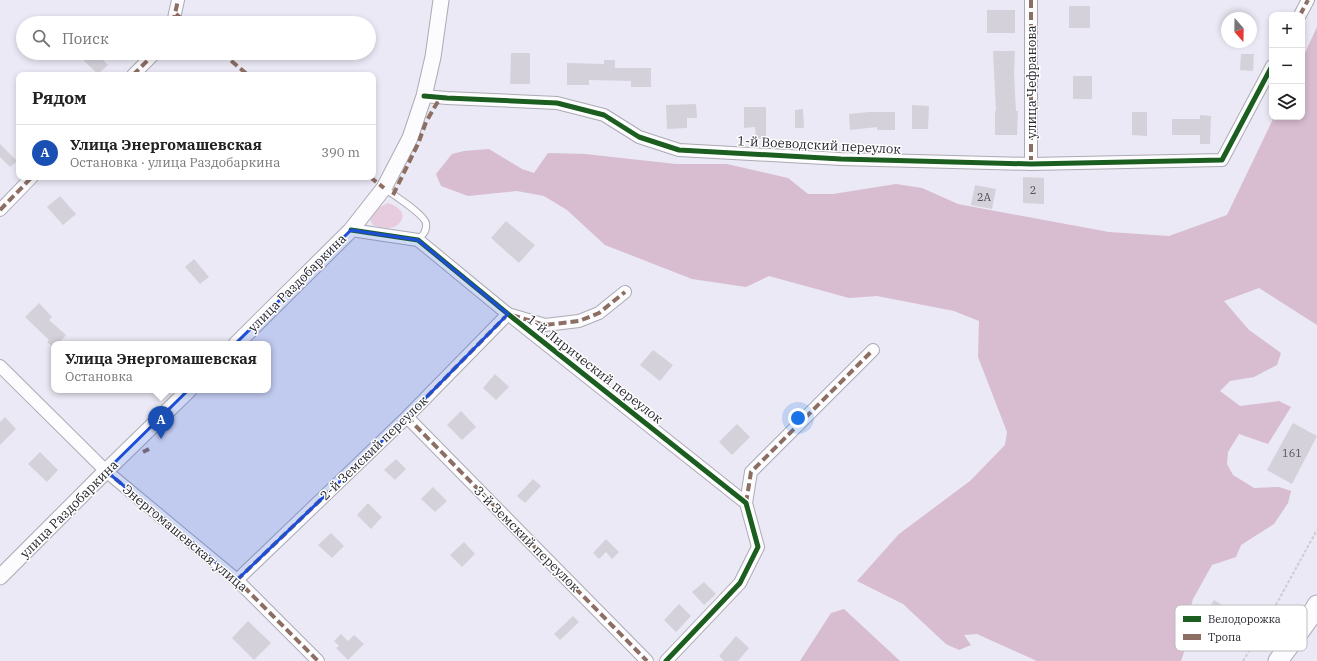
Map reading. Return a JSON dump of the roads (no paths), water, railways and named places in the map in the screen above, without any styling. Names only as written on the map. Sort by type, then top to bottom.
[{"type":"main road","points":[[1307,621],[1317,605]]},
{"type":"main road","points":[[1278,661],[1285,651]]},
{"type":"street","points":[[175,16],[178,0]]},
{"type":"street","name":"улица Раздобаркина","points":[[239,341],[350,230],[384,188],[410,138],[424,96],[433,57],[441,0]]},
{"type":"street","name":"улица Чефранова","points":[[1031,0],[1031,164]]},
{"type":"street","points":[[1302,12],[1308,0]]},
{"type":"street","points":[[136,72],[148,60]]},
{"type":"street","name":"1-й Воеводский переулок","points":[[424,96],[557,103],[604,115],[639,137],[679,150],[841,158],[1031,164],[1222,160],[1269,72]]},
{"type":"street","points":[[0,210],[29,180]]},
{"type":"street","points":[[350,230],[418,240]]},
{"type":"street","name":"1-й Лирический переулок","points":[[418,240],[508,314],[746,503]]},
{"type":"street","points":[[508,314],[545,325],[579,321],[599,313],[625,292]]},
{"type":"street","name":"2-й Земский переулок","points":[[237,580],[407,417],[508,314]]},
{"type":"street","points":[[666,661],[740,583],[758,547],[746,503],[751,472],[873,350]]},
{"type":"street","name":"Энергомашевская улица","points":[[0,366],[106,471],[237,580],[318,661]]},
{"type":"street","name":"улица Раздобаркина","points":[[0,577],[186,393]]},
{"type":"street","name":"3-й Земский переулок","points":[[407,417],[647,661]]},
{"type":"lane","points":[[384,188],[421,216],[426,223],[425,232],[418,240]]},
{"type":"place","name":"Улица Энергомашевская","points":[[161,439]]}]
